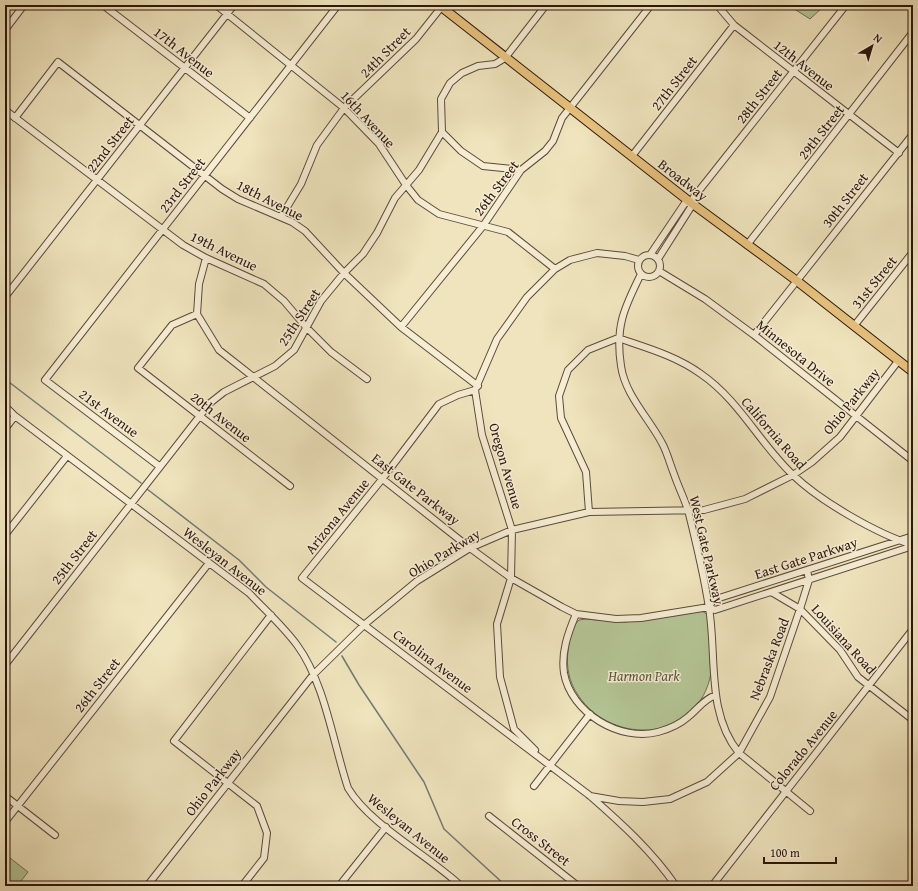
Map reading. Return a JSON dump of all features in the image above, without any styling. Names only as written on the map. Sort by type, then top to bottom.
[{"type":"main road","name":"Broadway","points":[[441,6],[505,58],[690,202],[797,281],[913,371]]},
{"type":"street","points":[[5,30],[7,22],[24,5]]},
{"type":"street","name":"17th Avenue","points":[[103,5],[250,118]]},
{"type":"street","name":"16th Avenue","points":[[216,5],[228,13],[344,108],[379,144],[406,185],[418,200],[439,214],[508,232],[555,269]]},
{"type":"street","name":"22nd Street","points":[[5,297],[234,5]]},
{"type":"street","name":"23rd Street","points":[[45,380],[338,5]]},
{"type":"street","points":[[521,170],[483,166],[461,151],[442,132],[441,98],[450,83],[462,72],[478,66],[495,64],[505,58],[546,5]]},
{"type":"street","name":"26th Street","points":[[401,327],[483,226],[521,170],[545,151],[553,141],[562,118],[651,5]]},
{"type":"street","name":"12th Avenue","points":[[717,5],[734,25],[899,153]]},
{"type":"street","name":"28th Street","points":[[690,202],[846,5]]},
{"type":"street","name":"24th Street","points":[[281,217],[301,184],[317,145],[344,108],[416,39],[441,6]]},
{"type":"street","name":"27th Street","points":[[632,156],[734,25]]},
{"type":"street","name":"29th Street","points":[[747,245],[913,32]]},
{"type":"street","name":"18th Avenue","points":[[15,118],[58,62],[204,176],[238,199],[281,217],[304,232],[344,273],[401,327],[477,388]]},
{"type":"street","name":"19th Avenue","points":[[5,110],[183,245],[206,258],[264,284],[284,301],[306,327],[331,352],[367,379]]},
{"type":"street","name":"25th Street","points":[[5,665],[159,466],[210,403],[224,392],[254,377],[286,358],[294,350],[321,301],[362,254],[377,233],[395,198],[419,170],[442,132]]},
{"type":"street","name":"30th Street","points":[[754,335],[913,134]]},
{"type":"street","points":[[650,254],[658,259],[660,264],[659,272],[651,277],[641,274],[638,268],[639,260],[650,254],[685,203],[690,202],[691,207],[658,259]]},
{"type":"street","name":"31st Street","points":[[854,326],[913,252]]},
{"type":"street","name":"Oregon Avenue","points":[[549,765],[514,729],[500,677],[497,624],[511,578],[512,530],[482,435],[477,388],[497,339],[527,297],[555,269],[570,260],[598,253],[625,256],[639,260]]},
{"type":"street","points":[[198,314],[199,284],[206,258]]},
{"type":"street","name":"Minnesota Drive","points":[[659,272],[705,299],[754,335],[913,461]]},
{"type":"street","name":"West Gate Parkway","points":[[641,274],[626,304],[618,338],[621,368],[631,395],[662,443],[687,509],[709,607],[714,646],[716,695],[726,731],[731,744],[738,753],[810,812]]},
{"type":"street","name":"20th Avenue","points":[[198,314],[172,325],[138,368],[290,486]]},
{"type":"street","name":"East Gate Parkway","points":[[198,314],[219,350],[470,548],[511,578],[576,614],[623,619],[709,607],[715,610],[913,546]]},
{"type":"street","points":[[589,512],[586,472],[573,441],[561,418],[559,396],[568,370],[588,350],[618,338]]},
{"type":"street","name":"California Road","points":[[618,338],[679,360],[702,375],[724,394],[793,475],[835,506],[900,541],[913,546]]},
{"type":"street","name":"Ohio Parkway","points":[[147,886],[313,675],[365,624],[417,581],[470,548],[512,530],[589,512],[687,509],[704,510],[745,499],[793,475],[812,462],[840,436],[900,360]]},
{"type":"street","name":"21st Avenue","points":[[45,380],[159,466]]},
{"type":"street","name":"Arizona Avenue","points":[[302,578],[383,478],[439,404],[477,388]]},
{"type":"street","name":"Wesleyan Avenue","points":[[5,406],[15,416],[67,456],[249,593],[271,615],[297,645],[313,675],[322,698],[348,788],[355,800],[457,885]]},
{"type":"street","points":[[5,429],[15,416]]},
{"type":"street","points":[[5,535],[67,456]]},
{"type":"street","name":"East Gate Parkway","points":[[709,607],[713,600],[913,536]]},
{"type":"street","name":"26th Street","points":[[5,822],[209,563]]},
{"type":"street","name":"Nebraska Road","points":[[589,795],[619,801],[643,802],[670,799],[707,782],[738,753],[770,697],[809,580],[807,570]]},
{"type":"street","name":"Carolina Avenue","points":[[302,578],[365,624],[589,795],[622,823],[652,854],[676,886]]},
{"type":"street","name":"Louisiana Road","points":[[773,592],[800,609],[840,650],[858,677],[913,720]]},
{"type":"street","points":[[576,614],[565,645],[564,674],[574,694],[590,714],[606,726],[617,730],[640,734],[654,733],[669,729],[682,722],[706,699],[716,695]]},
{"type":"street","points":[[242,886],[264,858],[267,833],[257,806],[228,782],[174,742],[271,615]]},
{"type":"street","name":"Colorado Avenue","points":[[712,886],[913,629]]},
{"type":"street","points":[[534,786],[590,714]]},
{"type":"street","points":[[5,796],[55,835]]},
{"type":"street","name":"Cross Street","points":[[489,816],[578,886]]},
{"type":"street","points":[[339,886],[386,827]]},
{"type":"green space","points":[[788,5],[825,5],[810,19]]},
{"type":"green space","name":"Harmon Park","points":[[699,611],[704,612],[707,615],[711,644],[711,673],[703,696],[690,713],[673,724],[653,729],[632,729],[612,723],[593,712],[578,695],[570,680],[567,657],[571,635],[576,623],[579,620],[585,619],[625,622]]},
{"type":"green space","points":[[5,854],[28,872],[17,886],[5,886]]},
{"type":"waterway","points":[[5,379],[141,483]]},
{"type":"waterway","points":[[147,489],[239,560],[266,587],[336,642]]},
{"type":"waterway","points":[[342,656],[359,685],[424,782],[444,829],[506,886]]}]
